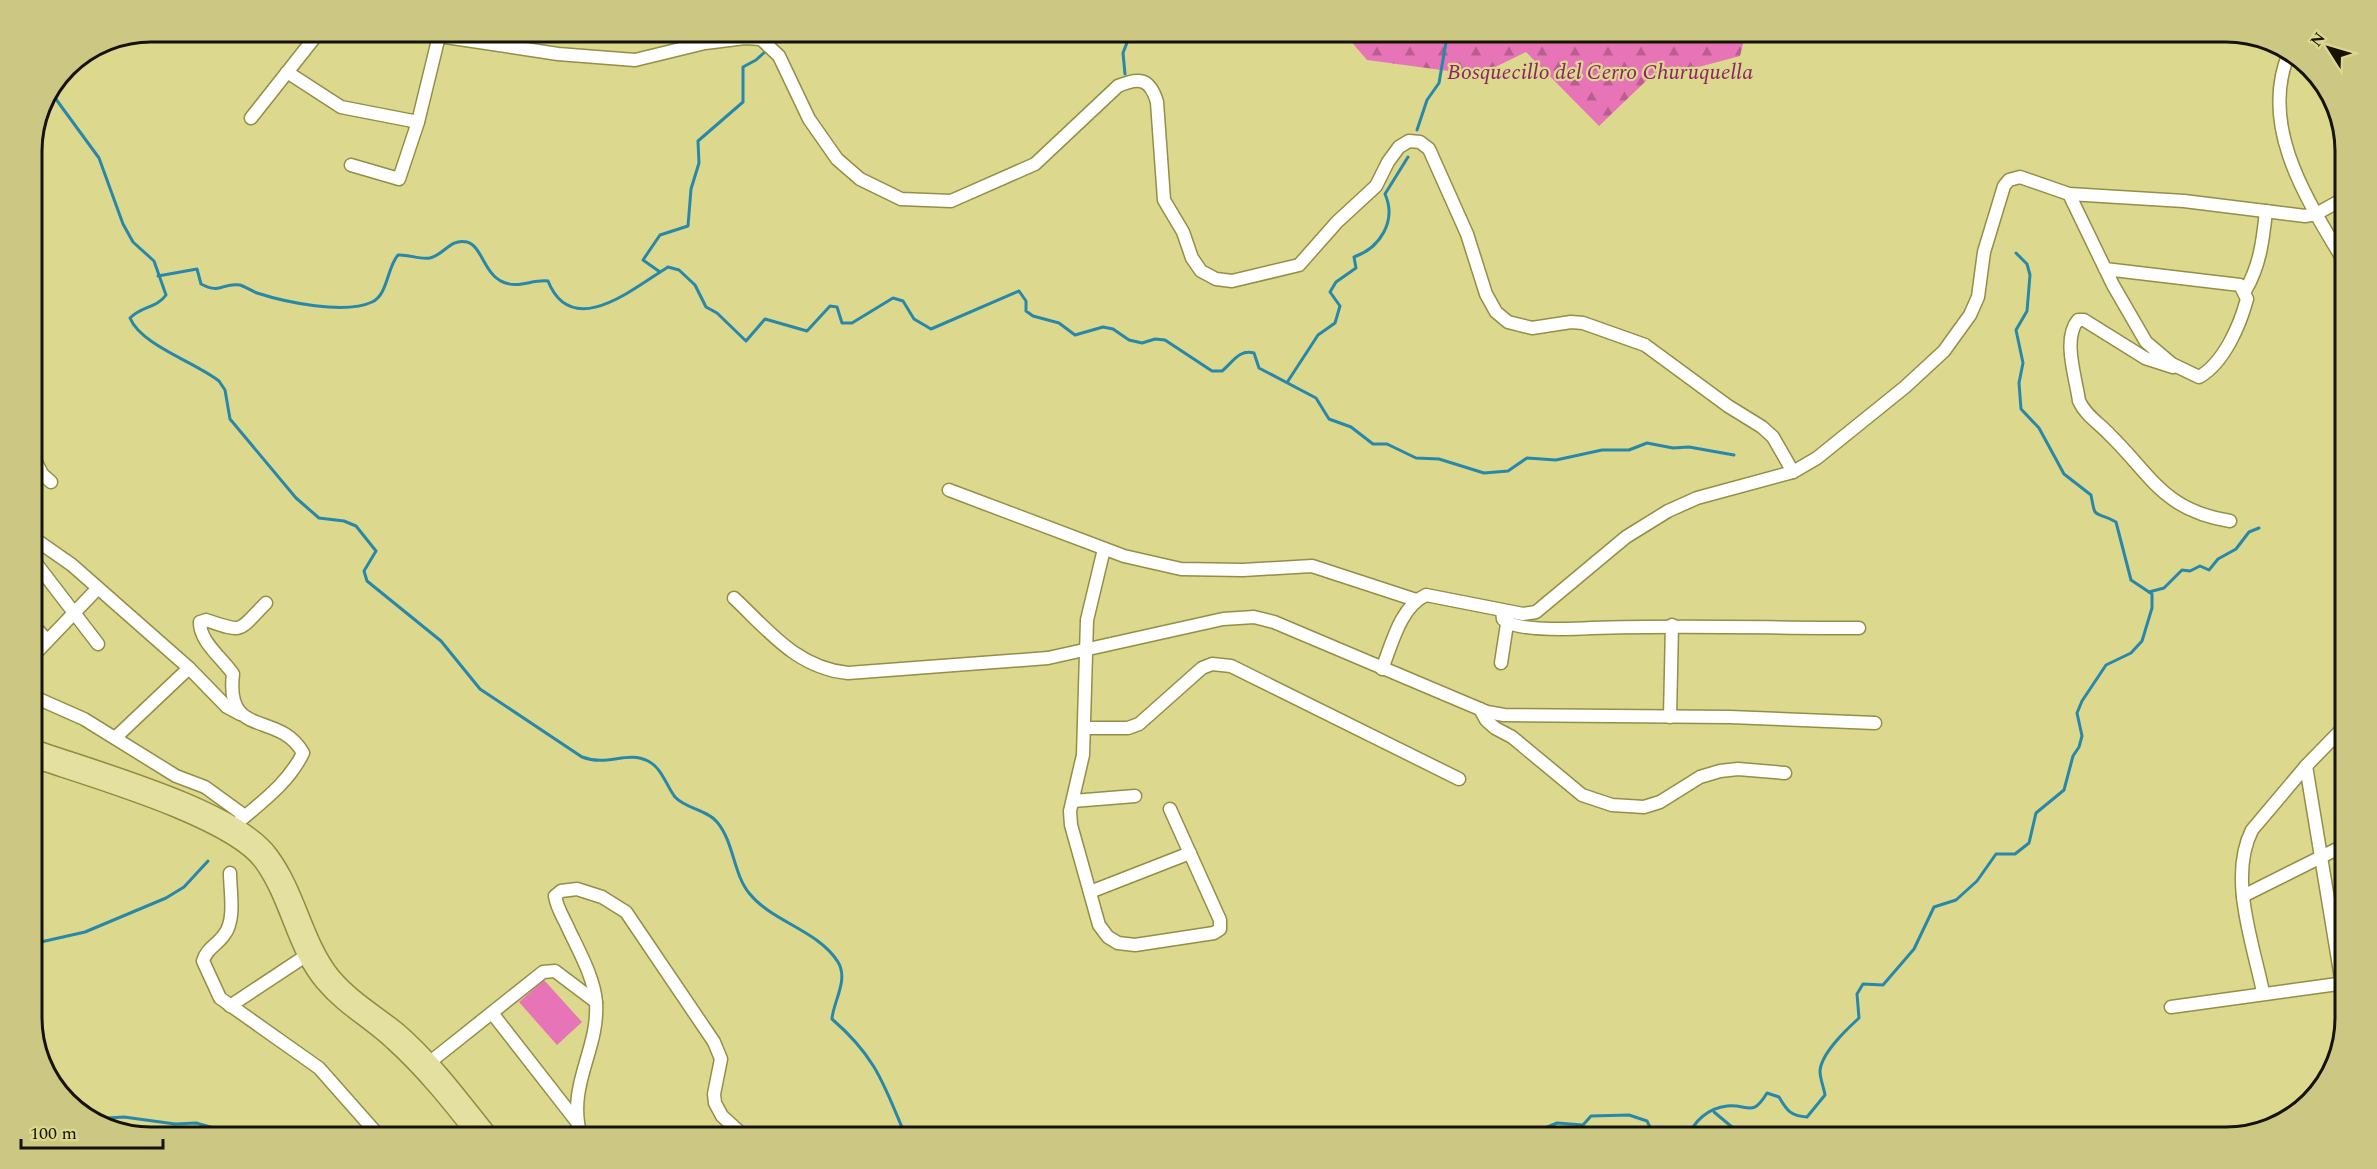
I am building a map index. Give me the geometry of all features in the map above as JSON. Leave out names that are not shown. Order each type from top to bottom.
[{"type":"main road","points":[[42,751],[240,820],[269,852],[290,884],[317,950],[331,975],[352,997],[398,1031],[470,1127]]},
{"type":"main road","points":[[42,763],[197,817],[229,834],[260,859],[280,888],[307,955],[322,981],[345,1005],[426,1066],[482,1127]]},
{"type":"street","points":[[251,118],[311,42]]},
{"type":"street","points":[[351,165],[399,179],[418,122],[435,42]]},
{"type":"street","points":[[485,42],[558,54],[635,60],[713,42]]},
{"type":"street","points":[[764,42],[779,56],[808,119],[837,159],[860,179],[901,199],[951,201],[1003,180],[1035,164],[1118,86],[1133,80],[1145,82],[1154,90],[1157,102],[1162,187],[1168,210],[1183,232],[1192,258],[1201,271],[1216,279],[1232,280],[1299,265],[1337,222],[1376,186],[1388,162],[1399,147],[1409,141],[1420,142],[1430,149],[1467,234],[1486,294],[1502,317],[1518,326],[1532,328],[1571,322],[1583,323],[1645,345],[1728,406],[1762,427],[1773,437],[1793,472]]},
{"type":"street","points":[[2286,60],[2283,68],[2280,112],[2284,142],[2291,164],[2335,246]]},
{"type":"street","points":[[287,72],[341,106],[418,122]]},
{"type":"street","points":[[1382,669],[1405,614],[1416,600],[1426,595],[1502,611],[1523,614],[1536,612],[1626,537],[1668,511],[1697,498],[1793,472],[1817,459],[1905,387],[1944,351],[1970,315],[1978,297],[1984,252],[2004,186],[2008,180],[2020,177],[2069,194],[2184,201],[2305,216],[2316,214],[2335,204]]},
{"type":"street","points":[[2069,194],[2105,269],[2146,342],[2180,369]]},
{"type":"street","points":[[2245,291],[2254,276],[2263,242],[2265,211]]},
{"type":"street","points":[[2105,269],[2240,285],[2245,291],[2247,299],[2241,322],[2211,371],[2199,377],[2180,369],[2158,364],[2084,320],[2078,320],[2073,327],[2072,350],[2079,401],[2084,410],[2110,434],[2163,494],[2201,513],[2230,521]]},
{"type":"street","points":[[42,474],[51,482]]},
{"type":"street","points":[[949,490],[1104,549],[1181,569],[1243,570],[1312,566],[1416,600]]},
{"type":"street","points":[[42,544],[72,565],[189,668],[227,707],[248,721],[273,727],[288,735],[303,753],[296,769],[276,790],[240,820],[205,787],[177,776],[84,719],[42,700]]},
{"type":"street","points":[[1104,549],[1087,620],[1083,755],[1073,801],[1071,825],[1099,925],[1118,943],[1135,945],[1214,933],[1220,929],[1220,920],[1170,809]]},
{"type":"street","points":[[42,571],[98,644]]},
{"type":"street","points":[[42,646],[98,588]]},
{"type":"street","points":[[734,598],[788,649],[813,666],[848,673],[1048,658],[1223,619],[1254,617],[1274,622],[1480,709],[1504,715],[1875,723]]},
{"type":"street","points":[[240,714],[232,688],[233,674],[209,645],[200,627],[200,622],[206,620],[233,630],[241,628],[266,603]]},
{"type":"street","points":[[1502,611],[1503,619],[1507,624],[1575,629],[1672,625],[1859,628]]},
{"type":"street","points":[[1501,663],[1507,624]]},
{"type":"street","points":[[1670,717],[1672,625]]},
{"type":"street","points":[[42,635],[47,640]]},
{"type":"street","points":[[1084,728],[1128,728],[1139,724],[1202,668],[1212,664],[1231,666],[1459,779]]},
{"type":"street","points":[[115,738],[189,668]]},
{"type":"street","points":[[1480,709],[1486,720],[1495,728],[1512,737],[1582,795],[1612,805],[1644,807],[1660,802],[1700,777],[1720,771],[1738,769],[1785,773]]},
{"type":"street","points":[[2263,992],[2243,896],[2242,865],[2246,842],[2252,830],[2306,766],[2335,736]]},
{"type":"street","points":[[2306,766],[2335,933]]},
{"type":"street","points":[[1073,801],[1134,796]]},
{"type":"street","points":[[2243,896],[2335,850]]},
{"type":"street","points":[[1090,892],[1190,853]]},
{"type":"street","points":[[230,873],[231,918],[225,934],[207,951],[203,961],[220,998],[319,1068],[371,1127]]},
{"type":"street","points":[[578,1127],[577,1092],[596,1020],[596,1002],[570,930],[556,906],[555,896],[561,891],[577,889],[619,905],[626,912],[714,1042],[721,1059],[714,1094],[715,1103],[722,1116],[734,1127]]},
{"type":"street","points":[[230,1006],[307,955]]},
{"type":"street","points":[[426,1066],[543,972],[555,971],[596,1002]]},
{"type":"street","points":[[2171,1007],[2263,992],[2335,984]]},
{"type":"street","points":[[492,1013],[577,1122]]},
{"type":"green space","name":"Bosquecillo del Cerro Churuquella","points":[[1352,42],[1744,42],[1740,56],[1646,81],[1599,126],[1526,52],[1479,75],[1367,60]]},
{"type":"green space","points":[[544,980],[582,1022],[557,1045],[519,1002]]},
{"type":"waterway","points":[[1125,74],[1123,53],[1127,42]]},
{"type":"waterway","points":[[1417,130],[1427,100],[1439,83],[1446,42]]},
{"type":"waterway","points":[[660,272],[643,260],[660,235],[688,226],[691,189],[699,163],[698,141],[743,102],[743,67],[756,60],[767,50]]},
{"type":"waterway","points":[[56,99],[99,158],[123,224],[133,242],[154,261],[166,295],[130,318],[136,328],[157,345],[219,381],[225,390],[230,419],[296,498],[319,518],[344,521],[356,526],[376,551],[364,571],[367,581],[441,641],[480,689],[582,757],[591,760],[632,757],[648,761],[660,772],[675,797],[717,822],[723,830],[740,876],[749,893],[770,912],[819,942],[838,962],[842,976],[832,1019],[859,1047],[878,1073],[902,1127]]},
{"type":"waterway","points":[[1288,381],[1318,335],[1335,323],[1340,306],[1330,292],[1336,282],[1356,268],[1354,257],[1372,247],[1384,232],[1389,214],[1385,194],[1408,157]]},
{"type":"waterway","points":[[158,276],[197,269],[201,284],[208,287],[240,285],[257,293],[315,306],[360,306],[372,302],[381,293],[398,255],[430,258],[461,241],[472,245],[491,273],[503,282],[515,285],[548,281],[559,298],[572,307],[588,308],[604,304],[668,267],[679,270],[695,285],[706,307],[717,313],[746,341],[765,319],[807,331],[830,306],[837,307],[842,323],[852,323],[893,298],[903,301],[914,319],[931,329],[1019,291],[1026,301],[1026,311],[1033,316],[1059,323],[1075,335],[1103,327],[1113,329],[1129,340],[1142,343],[1155,339],[1165,340],[1212,371],[1222,371],[1236,357],[1244,353],[1254,353],[1259,368],[1316,398],[1329,419],[1351,427],[1373,444],[1387,444],[1416,458],[1439,459],[1484,473],[1508,471],[1527,458],[1556,460],[1602,450],[1629,450],[1647,443],[1734,455]]},
{"type":"waterway","points":[[1693,1127],[1708,1112],[1720,1107],[1754,1108],[1767,1093],[1779,1097],[1793,1114],[1807,1117],[1825,1095],[1820,1071],[1821,1064],[1835,1042],[1859,1018],[1857,994],[1863,984],[1883,985],[1914,949],[1934,907],[1956,900],[1977,881],[1996,854],[2015,854],[2029,843],[2036,813],[2064,790],[2073,756],[2082,736],[2077,713],[2082,701],[2106,665],[2131,653],[2142,641],[2152,608],[2152,594],[2131,580],[2116,522],[2095,512],[2091,495],[2064,474],[2039,428],[2021,409],[2019,383],[2023,363],[2016,330],[2027,311],[2030,275],[2027,264],[2016,253]]},
{"type":"waterway","points":[[2149,592],[2164,588],[2182,570],[2190,571],[2200,566],[2209,570],[2218,559],[2236,549],[2249,532],[2259,528]]},
{"type":"waterway","points":[[42,942],[85,932],[166,898],[184,887],[208,861]]},
{"type":"waterway","points":[[1714,1112],[1732,1127]]},
{"type":"waterway","points":[[1548,1127],[1557,1123],[1583,1125],[1591,1116],[1629,1115],[1647,1121],[1650,1127]]},
{"type":"waterway","points":[[108,1118],[124,1117],[175,1124],[196,1123],[210,1127]]}]
